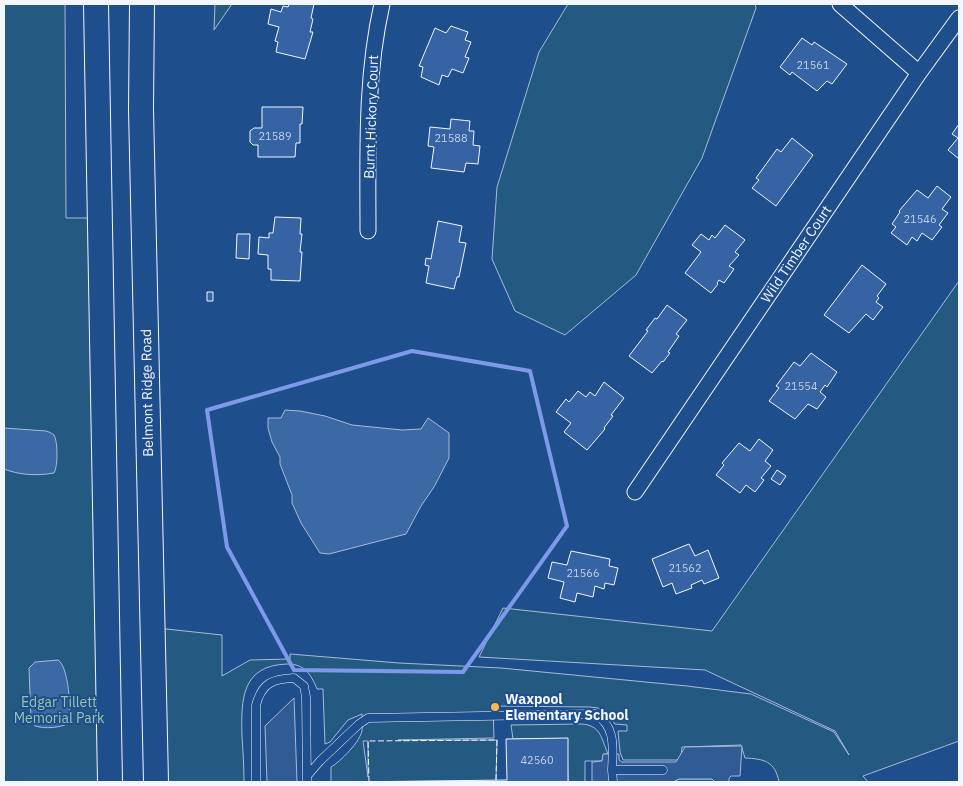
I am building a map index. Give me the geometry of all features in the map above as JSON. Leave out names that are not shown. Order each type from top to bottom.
[{"type":"main road","points":[[96,4],[110,782]]},
{"type":"main road","name":"Belmont Ridge Road","points":[[142,4],[141,109],[156,782]]},
{"type":"street","name":"Burnt Hickory Court","points":[[368,230],[368,99],[375,37],[382,4]]},
{"type":"street","points":[[840,4],[919,73]]},
{"type":"street","name":"Wild Timber Court","points":[[635,492],[919,73],[959,18]]},
{"type":"lane","points":[[256,782],[256,705],[259,693],[269,683],[280,679],[294,678],[304,686],[306,698],[307,779]]},
{"type":"lane","points":[[307,779],[320,762],[359,724],[368,718],[595,714],[604,719],[610,728],[613,782]]},
{"type":"lane","points":[[612,770],[663,770]]},
{"type":"highlighted area","points":[[412,351],[530,371],[567,526],[463,672],[294,670],[227,547],[207,410]]},
{"type":"green space","name":"Edgar Tillett Memorial Park","points":[[4,4],[65,4],[66,218],[106,218],[116,782],[4,782]]},
{"type":"green space","points":[[215,4],[232,4],[214,30]]},
{"type":"green space","points":[[568,4],[755,4],[756,8],[702,158],[636,275],[565,335],[515,311],[492,259],[497,187],[539,52]]},
{"type":"green space","points":[[959,281],[959,741],[863,776],[868,782],[779,782],[775,770],[768,762],[745,758],[741,745],[682,747],[679,760],[623,760],[620,752],[618,731],[627,731],[627,725],[615,724],[604,711],[598,708],[493,706],[494,738],[398,740],[497,740],[496,781],[331,782],[331,767],[350,751],[361,735],[362,714],[348,720],[330,742],[325,744],[323,689],[317,689],[309,674],[303,668],[294,664],[288,664],[272,666],[261,671],[247,687],[242,710],[244,782],[159,782],[157,628],[222,635],[222,676],[250,660],[290,659],[290,654],[399,663],[501,668],[751,694],[834,732],[849,755],[835,731],[705,670],[479,657],[503,608],[712,631]],"holes":[[[363,741],[368,741],[368,777]]]},
{"type":"green space","points":[[581,724],[593,727],[599,733],[608,754],[604,754],[602,761],[585,761],[585,782],[568,782],[567,739],[513,739],[511,725]]},
{"type":"green space","points":[[679,779],[712,779],[715,782],[673,782]]},
{"type":"shaded area","points":[[285,410],[325,416],[352,425],[402,430],[421,429],[428,418],[449,433],[449,458],[406,534],[329,554],[320,553],[301,523],[292,503],[292,495],[280,464],[280,457],[272,442],[268,428],[268,418],[281,418]]},
{"type":"shaded area","points":[[4,428],[46,431],[54,435],[57,454],[54,473],[28,474],[4,469]]},
{"type":"shaded area","points":[[58,660],[62,664],[67,680],[70,709],[69,723],[52,728],[35,726],[31,720],[29,668],[35,662]]},
{"type":"shaded area","points":[[294,698],[297,782],[267,782],[265,726]]},
{"type":"shaded area","points":[[742,746],[740,776],[731,776],[729,782],[715,782],[712,779],[679,779],[673,782],[592,782],[592,762],[602,761],[603,754],[619,754],[619,760],[622,762],[676,762],[685,747]]},
{"type":"building","points":[[289,4],[314,4],[310,32],[313,32],[305,59],[276,52],[278,42],[275,41],[279,27],[268,24],[271,9],[281,12],[283,6],[288,7]]},
{"type":"building","points":[[451,26],[468,32],[465,40],[471,42],[465,57],[469,58],[463,73],[452,69],[448,77],[442,75],[439,85],[421,77],[423,67],[419,66],[435,28],[446,33]]},
{"type":"building","points":[[802,38],[812,45],[814,42],[847,64],[832,84],[827,81],[817,91],[792,72],[790,75],[780,67]]},
{"type":"building","points":[[262,107],[303,107],[302,124],[300,124],[300,143],[296,143],[295,157],[258,157],[258,145],[253,145],[250,142],[250,131],[254,128],[262,128]]},
{"type":"building","points":[[451,119],[470,121],[469,131],[474,131],[473,145],[480,146],[478,164],[466,163],[464,172],[431,168],[434,147],[428,146],[430,127],[450,129]]},
{"type":"building","points":[[959,124],[959,159],[948,150],[958,138],[952,134]]},
{"type":"building","points":[[792,138],[813,155],[776,206],[752,188],[759,180],[756,178],[777,149],[781,152]]},
{"type":"building","points":[[937,186],[951,197],[942,209],[948,213],[939,225],[942,227],[932,240],[922,233],[917,241],[912,237],[907,245],[891,233],[896,227],[892,224],[899,211],[917,190],[928,198]]},
{"type":"building","points":[[275,217],[301,218],[300,252],[302,252],[300,281],[271,280],[271,269],[268,269],[268,255],[258,254],[259,237],[269,238],[269,233],[273,233]]},
{"type":"building","points":[[438,221],[462,226],[459,242],[466,243],[459,277],[457,277],[454,289],[426,283],[429,266],[425,265],[426,258],[431,259]]},
{"type":"building","points":[[725,225],[745,240],[735,252],[739,255],[729,266],[734,269],[724,283],[719,280],[711,293],[685,273],[701,252],[692,245],[701,234],[709,240],[712,235],[715,238]]},
{"type":"building","points":[[237,234],[250,234],[249,259],[236,258]]},
{"type":"building","points":[[862,265],[886,284],[877,296],[879,298],[876,302],[883,307],[873,320],[866,314],[849,333],[824,315]]},
{"type":"building","points":[[207,292],[213,292],[213,301],[207,301]]},
{"type":"building","points":[[667,305],[687,320],[676,334],[679,336],[668,352],[670,353],[652,373],[629,356],[648,331],[646,330]]},
{"type":"building","points":[[811,353],[837,372],[827,387],[825,385],[820,392],[826,397],[817,409],[808,404],[795,419],[769,401],[779,388],[776,386],[794,362],[800,366]]},
{"type":"building","points":[[604,382],[624,398],[611,415],[613,416],[605,429],[587,450],[564,432],[571,423],[556,412],[566,399],[569,402],[578,391],[586,397],[590,392],[595,396]]},
{"type":"building","points":[[759,439],[773,450],[765,461],[771,466],[761,478],[764,480],[755,492],[746,485],[740,493],[716,475],[724,465],[722,463],[739,443],[750,451]]},
{"type":"building","points":[[777,470],[786,476],[780,485],[771,479]]},
{"type":"building","points":[[689,544],[695,556],[708,550],[719,578],[704,584],[702,580],[691,585],[692,588],[676,594],[672,583],[663,587],[652,559]]},
{"type":"building","points":[[571,551],[610,559],[609,566],[618,568],[614,585],[605,583],[604,589],[595,586],[593,597],[577,593],[575,602],[560,598],[564,582],[548,578],[552,562],[567,565]]},
{"type":"building","name":"Waxpool Elementary School","points":[[568,738],[568,782],[349,782],[507,780],[506,739]]},
{"type":"fence","points":[[369,782],[368,741],[497,740],[496,781]]},
{"type":"place","name":"Waxpool Elementary School","points":[[495,707]]}]
